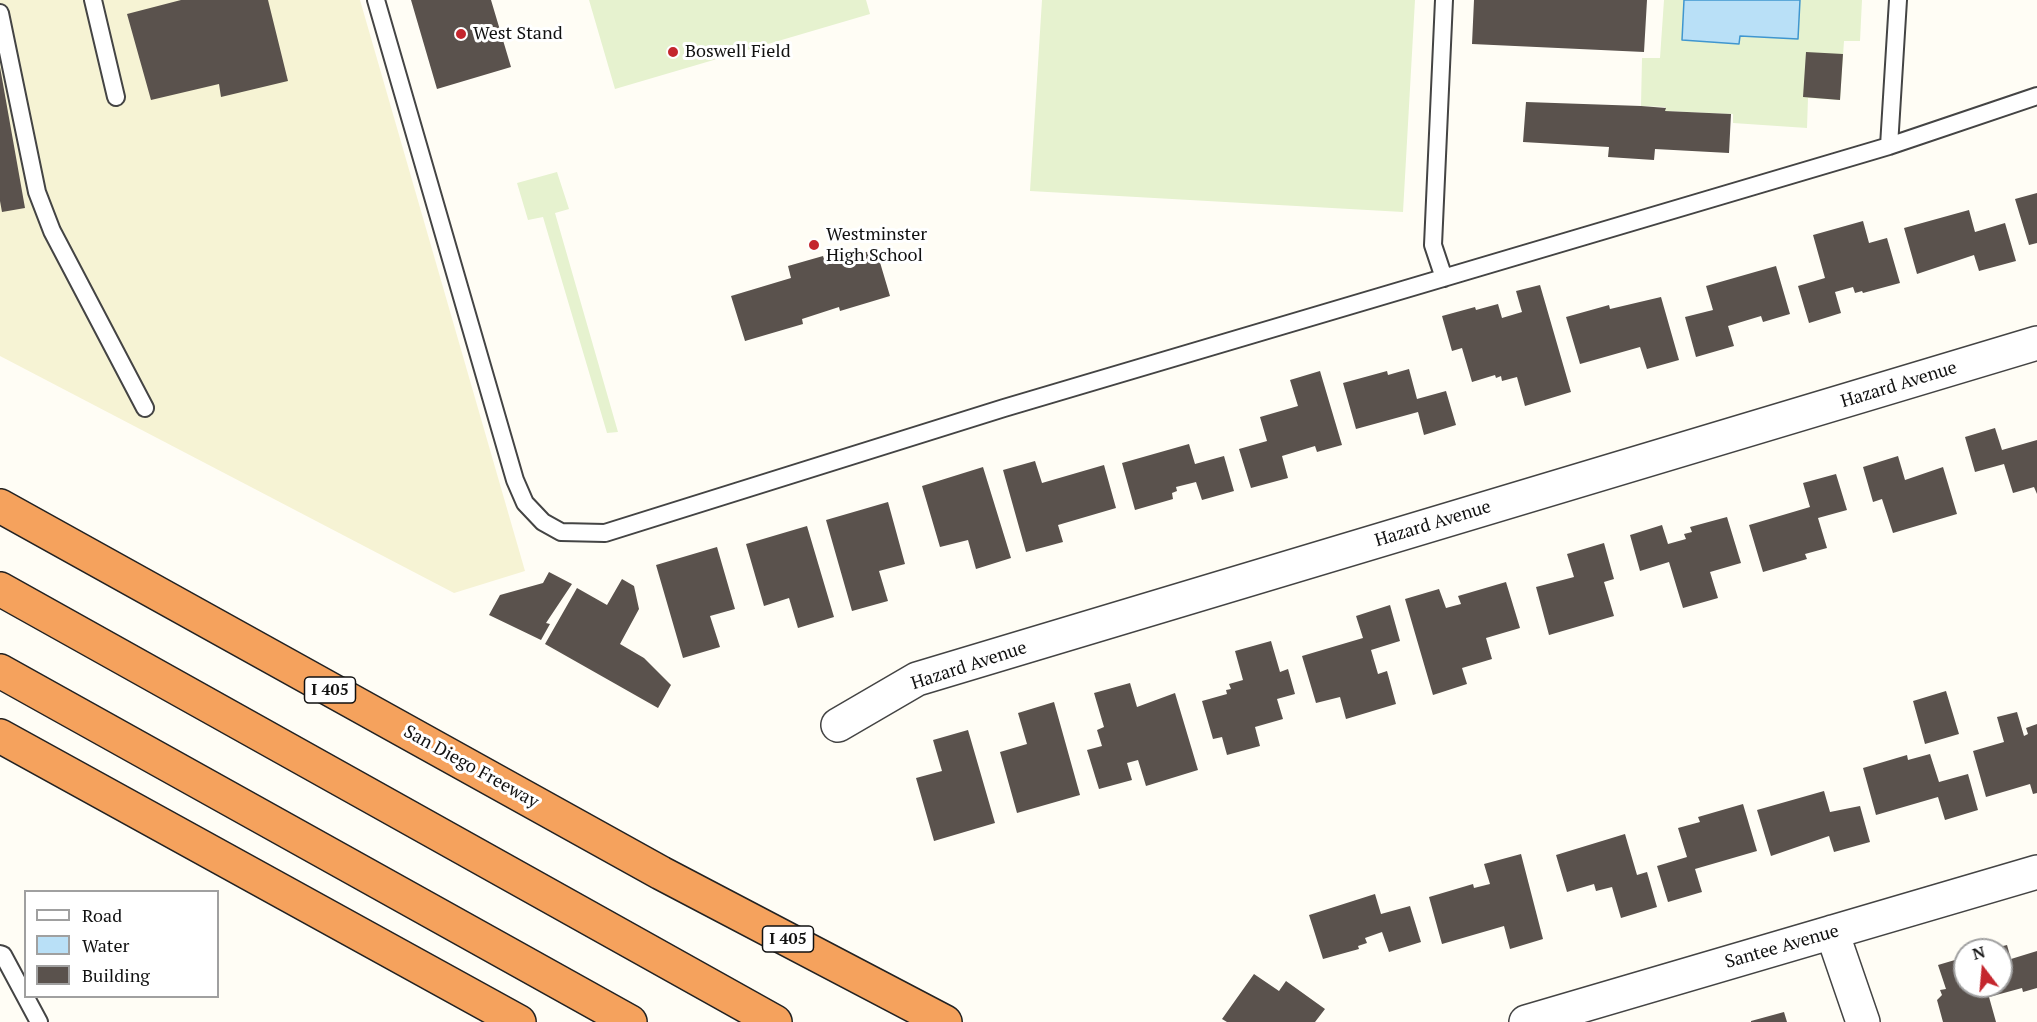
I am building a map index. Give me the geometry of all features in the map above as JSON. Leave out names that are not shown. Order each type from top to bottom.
[{"type":"highway","name":"San Diego Freeway","points":[[0,506],[661,873],[945,1022]]},
{"type":"highway","points":[[0,589],[775,1022]]},
{"type":"highway","points":[[0,671],[630,1022]]},
{"type":"highway","points":[[0,736],[519,1022]]},
{"type":"street","name":"Hazard Avenue","points":[[838,725],[917,679],[2037,343]]},
{"type":"street","name":"Santee Avenue","points":[[1526,1022],[2037,872]]},
{"type":"street","points":[[1832,933],[1863,1022]]},
{"type":"lane","points":[[93,0],[116,96]]},
{"type":"lane","points":[[376,0],[515,480],[525,503],[543,522],[561,532],[604,533],[1015,404],[1889,146],[2037,96]]},
{"type":"lane","points":[[1444,0],[1433,245],[1444,278]]},
{"type":"lane","points":[[1889,146],[1898,0]]},
{"type":"lane","points":[[0,13],[37,192],[52,231],[145,408]]},
{"type":"lane","points":[[0,954],[3,955],[24,994]]},
{"type":"lane","points":[[26,998],[39,1022]]},
{"type":"shaded area","points":[[0,0],[360,0],[525,571],[454,593],[0,356]]},
{"type":"green space","name":"Boswell Field","points":[[589,0],[866,0],[870,14],[615,89]]},
{"type":"green space","points":[[1042,0],[1415,0],[1403,212],[1030,191]]},
{"type":"green space","points":[[1664,0],[1862,0],[1860,41],[1844,41],[1840,100],[1808,98],[1807,128],[1733,123],[1733,114],[1665,111],[1665,107],[1641,106],[1642,58],[1660,58]]},
{"type":"green space","points":[[557,172],[569,209],[555,213],[618,432],[607,433],[543,217],[528,220],[517,183]]},
{"type":"water","points":[[1684,0],[1800,0],[1798,39],[1740,36],[1739,44],[1682,40]]},
{"type":"building","points":[[181,0],[268,0],[288,81],[221,97],[219,84],[151,100],[127,14]]},
{"type":"building","name":"West Stand","points":[[411,0],[491,0],[511,67],[437,89]]},
{"type":"building","points":[[1474,0],[1647,0],[1644,52],[1472,44]]},
{"type":"building","points":[[1806,52],[1843,54],[1840,100],[1803,97]]},
{"type":"building","points":[[0,67],[25,208],[2,212],[0,201]]},
{"type":"building","points":[[1526,102],[1641,106],[1666,108],[1665,111],[1731,114],[1729,153],[1655,149],[1654,160],[1608,157],[1609,147],[1523,142]]},
{"type":"building","points":[[2037,193],[2037,243],[2029,245],[2015,199]]},
{"type":"building","points":[[1969,210],[1975,232],[2005,223],[2016,261],[1979,271],[1974,255],[1917,274],[1904,228]]},
{"type":"building","points":[[1863,221],[1869,243],[1887,238],[1900,283],[1863,293],[1862,291],[1855,293],[1853,287],[1835,292],[1841,313],[1809,323],[1798,286],[1825,278],[1813,235]]},
{"type":"building","points":[[876,249],[890,296],[840,311],[839,307],[802,319],[803,324],[745,341],[731,296],[791,278],[788,266],[823,256],[826,265]]},
{"type":"building","points":[[1776,266],[1790,314],[1763,322],[1761,316],[1728,326],[1734,346],[1696,357],[1685,317],[1713,310],[1706,286]]},
{"type":"building","points":[[1540,285],[1571,392],[1525,406],[1517,377],[1502,381],[1501,376],[1496,378],[1495,375],[1472,382],[1462,348],[1452,351],[1442,316],[1475,307],[1476,310],[1498,304],[1502,318],[1522,312],[1516,291]]},
{"type":"building","points":[[1661,297],[1679,360],[1647,369],[1640,347],[1580,364],[1566,317],[1609,305],[1610,309]]},
{"type":"building","points":[[1409,369],[1417,399],[1446,391],[1456,425],[1424,435],[1418,412],[1356,429],[1343,383],[1387,371],[1388,375]]},
{"type":"building","points":[[1320,371],[1342,445],[1317,452],[1315,446],[1282,456],[1288,478],[1251,488],[1239,449],[1267,441],[1260,417],[1298,406],[1290,380]]},
{"type":"building","points":[[1995,428],[2002,450],[2037,440],[2037,494],[2034,487],[2013,493],[2004,464],[1975,472],[1965,437]]},
{"type":"building","points":[[1189,444],[1195,464],[1224,456],[1234,491],[1202,500],[1196,482],[1176,487],[1177,491],[1172,493],[1173,499],[1135,510],[1122,463]]},
{"type":"building","points":[[1898,456],[1905,480],[1943,467],[1957,514],[1893,533],[1882,499],[1873,502],[1863,467]]},
{"type":"building","points":[[1035,461],[1042,483],[1104,465],[1116,508],[1058,525],[1063,542],[1026,552],[1003,470]]},
{"type":"building","points":[[983,467],[1011,558],[976,569],[968,540],[940,547],[922,486]]},
{"type":"building","points":[[1836,474],[1847,510],[1818,518],[1827,548],[1805,554],[1807,559],[1763,572],[1749,525],[1810,507],[1803,483]]},
{"type":"building","points":[[888,502],[905,564],[879,571],[888,601],[852,611],[826,520]]},
{"type":"building","points":[[1727,517],[1741,563],[1710,572],[1718,598],[1683,608],[1669,562],[1640,571],[1630,535],[1662,525],[1668,544],[1686,539],[1684,534],[1692,532],[1690,527]]},
{"type":"building","points":[[807,526],[834,617],[798,628],[789,598],[764,606],[746,544]]},
{"type":"building","points":[[1604,543],[1614,579],[1604,582],[1614,616],[1549,635],[1536,587],[1574,577],[1567,554]]},
{"type":"building","points":[[717,547],[735,609],[710,616],[720,647],[683,658],[656,565]]},
{"type":"building","points":[[549,572],[572,584],[546,623],[550,624],[541,640],[489,615],[500,595],[543,583]]},
{"type":"building","points":[[622,579],[634,586],[639,609],[620,644],[644,658],[671,685],[658,708],[545,644],[577,588],[607,605]]},
{"type":"building","points":[[1506,582],[1520,628],[1486,638],[1492,659],[1462,668],[1467,684],[1433,695],[1405,599],[1439,589],[1446,608],[1461,604],[1458,596]]},
{"type":"building","points":[[1390,605],[1400,641],[1371,650],[1378,674],[1387,671],[1396,704],[1346,719],[1340,697],[1316,703],[1302,656],[1363,638],[1356,616]]},
{"type":"building","points":[[1271,641],[1280,672],[1288,669],[1295,694],[1277,699],[1283,719],[1255,727],[1260,746],[1227,755],[1222,737],[1213,739],[1202,701],[1227,694],[1226,690],[1231,689],[1229,684],[1243,680],[1235,651]]},
{"type":"building","points":[[1130,683],[1137,707],[1175,693],[1198,770],[1146,786],[1138,760],[1127,763],[1132,780],[1099,789],[1087,750],[1102,746],[1097,730],[1104,727],[1094,693]]},
{"type":"building","points":[[1946,691],[1959,734],[1925,744],[1913,701]]},
{"type":"building","points":[[1054,702],[1080,795],[1017,813],[1000,752],[1027,744],[1018,713]]},
{"type":"building","points":[[2017,712],[2024,736],[2028,734],[2026,728],[2037,724],[2037,793],[2033,794],[2030,784],[1986,797],[1973,751],[2004,742],[1997,717]]},
{"type":"building","points":[[968,730],[995,823],[934,841],[916,778],[942,771],[933,740]]},
{"type":"building","points":[[1930,754],[1939,782],[1968,774],[1978,810],[1945,820],[1938,797],[1876,815],[1863,768],[1907,755],[1908,760]]},
{"type":"building","points":[[1824,791],[1830,812],[1860,806],[1870,842],[1834,852],[1829,836],[1771,856],[1757,810]]},
{"type":"building","points":[[1743,804],[1757,851],[1695,869],[1702,892],[1668,902],[1657,866],[1687,857],[1678,828],[1700,822],[1698,817]]},
{"type":"building","points":[[1625,834],[1637,875],[1647,872],[1657,907],[1621,918],[1612,887],[1596,891],[1594,884],[1567,892],[1556,855]]},
{"type":"building","points":[[1521,854],[1543,939],[1510,949],[1504,926],[1442,944],[1429,897],[1473,884],[1474,888],[1490,884],[1484,864]]},
{"type":"building","points":[[1375,894],[1381,914],[1410,906],[1421,942],[1389,952],[1382,932],[1365,938],[1367,943],[1358,946],[1359,949],[1323,959],[1309,915]]},
{"type":"building","points":[[2037,951],[2037,988],[2023,992],[2022,988],[2013,990],[2013,958]]},
{"type":"building","points":[[1953,961],[1953,998],[1989,998],[1996,1022],[1943,1022],[1937,1000],[1942,995],[1940,990],[1946,989],[1938,965]]},
{"type":"building","points":[[1254,974],[1279,991],[1286,981],[1325,1009],[1315,1022],[1227,1022],[1222,1019]]},
{"type":"building","points":[[1784,1012],[1787,1022],[1751,1022],[1751,1021]]},
{"type":"place","name":"West Stand","points":[[461,34]]},
{"type":"place","name":"Boswell Field","points":[[673,52]]},
{"type":"place","name":"Westminster High School","points":[[814,245]]}]
